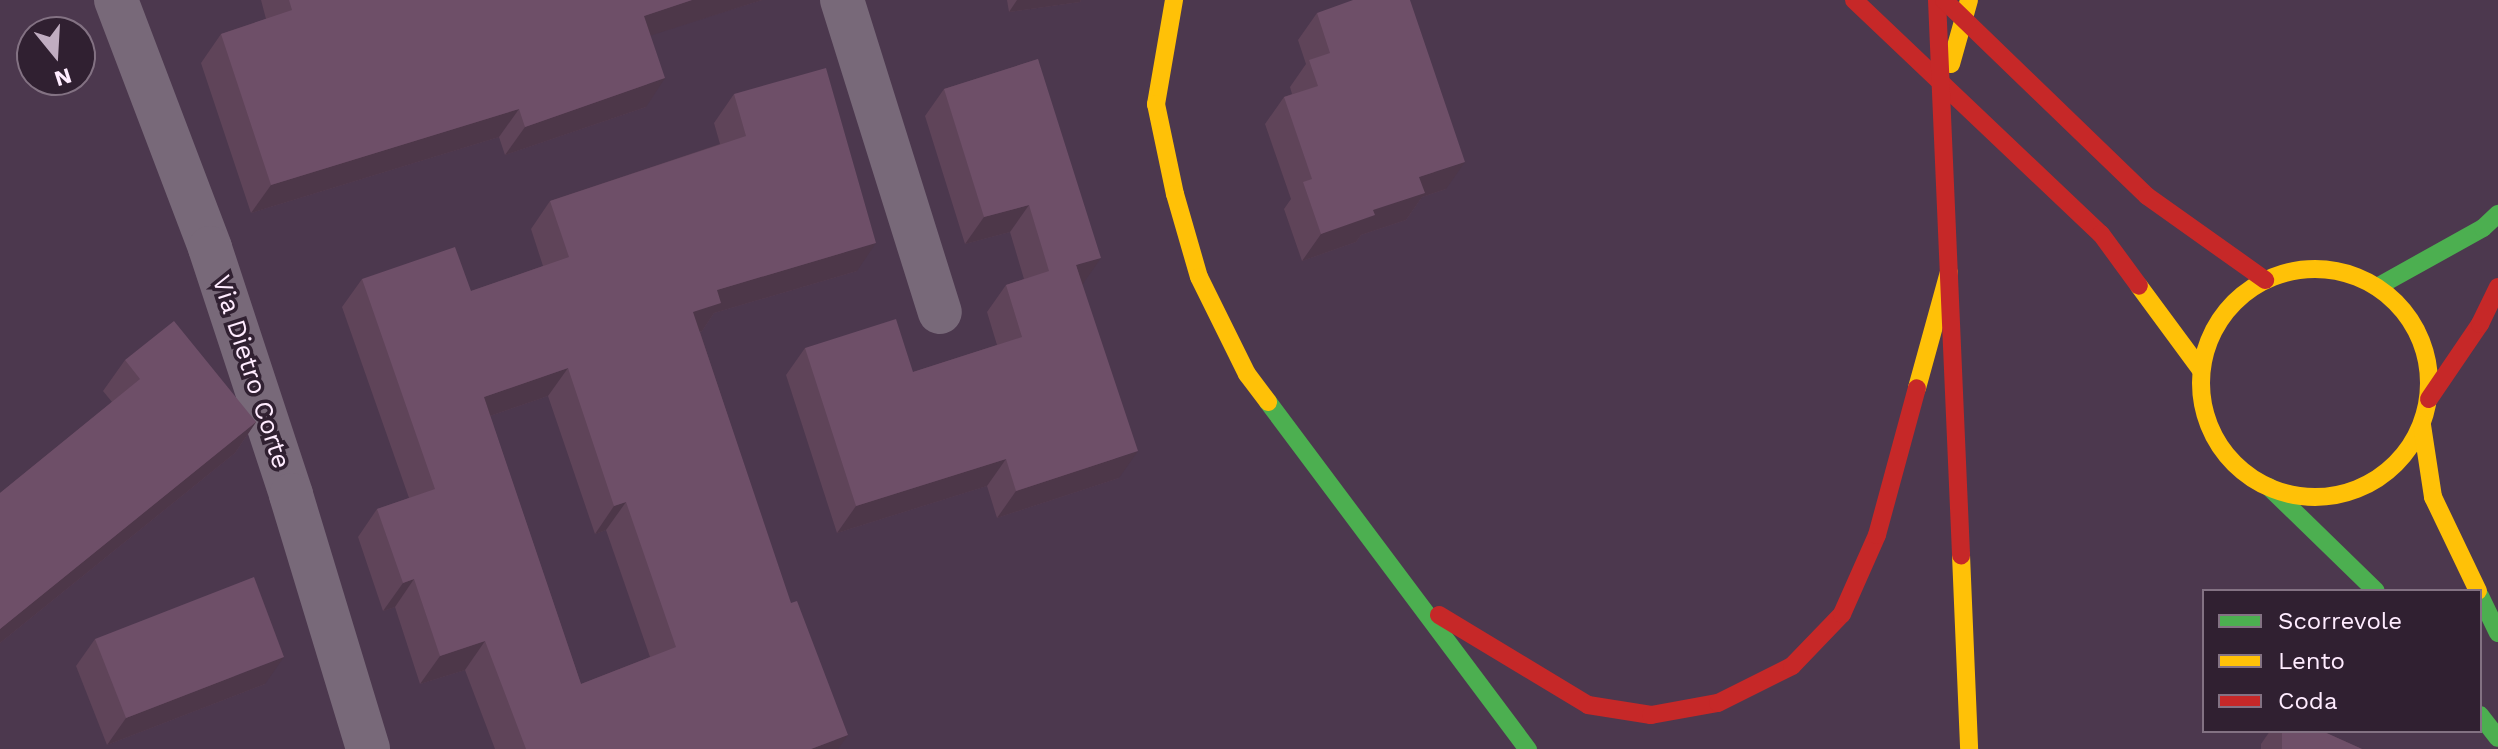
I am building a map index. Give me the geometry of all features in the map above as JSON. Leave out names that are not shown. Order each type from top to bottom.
[{"type":"main road","points":[[1174,0],[1156,104],[1175,194],[1199,277],[1247,374],[1528,749]]},
{"type":"main road","points":[[1854,0],[2101,234],[2201,370]]},
{"type":"main road","points":[[1937,0],[1969,749]]},
{"type":"main road","points":[[1944,0],[2147,196],[2265,280]]},
{"type":"main road","points":[[1943,89],[1969,0]]},
{"type":"main road","points":[[2377,287],[2483,228],[2498,214]]},
{"type":"main road","points":[[2269,487],[2298,495],[2329,497],[2359,489],[2385,473],[2407,451],[2422,425],[2429,399],[2429,367],[2419,335],[2402,307],[2377,287],[2341,271],[2302,269],[2265,280],[2240,296],[2221,317],[2208,343],[2201,370],[2203,406],[2215,440],[2239,467],[2269,487],[2322,535],[2374,589]]},
{"type":"main road","points":[[1420,603],[1588,705],[1651,715],[1718,703],[1792,666],[1842,614],[1877,535],[1949,272]]},
{"type":"main road","points":[[2429,399],[2480,324],[2498,287]]},
{"type":"main road","points":[[2422,425],[2433,497],[2477,589]]},
{"type":"main road","points":[[2482,600],[2498,633]]},
{"type":"main road","points":[[2482,718],[2498,738]]},
{"type":"street","name":"Via Dietro Corte","points":[[116,0],[210,248],[291,495],[368,749]]},
{"type":"street","points":[[842,0],[940,312]]},
{"type":"building","points":[[289,0],[692,0],[644,16],[665,78],[525,127],[519,109],[271,185],[221,34],[292,10]]},
{"type":"building","points":[[1353,0],[1410,0],[1465,162],[1419,177],[1425,193],[1373,210],[1375,215],[1321,234],[1303,182],[1312,179],[1284,97],[1318,86],[1309,60],[1330,53],[1317,13]]},
{"type":"building","points":[[1038,59],[1101,258],[1076,265],[1138,451],[1016,491],[1006,459],[856,506],[805,348],[896,319],[913,372],[1022,337],[1006,285],[1049,271],[1029,205],[984,217],[944,89]]},
{"type":"building","points":[[826,68],[876,243],[717,290],[721,303],[693,312],[791,603],[797,601],[848,735],[811,749],[526,749],[485,641],[440,656],[414,579],[403,583],[377,509],[435,489],[362,279],[455,247],[471,291],[569,257],[550,201],[746,136],[734,94]],"holes":[[[568,368],[614,506],[626,502],[676,647],[581,684],[484,397]]]},
{"type":"building","points":[[174,321],[256,422],[0,629],[0,493],[140,379],[125,360]]},
{"type":"building","points":[[254,577],[284,657],[126,718],[95,639]]},
{"type":"building","points":[[2282,733],[2326,733],[2362,749],[2282,749]]},
{"type":"traffic: fast","points":[[2377,287],[2483,228],[2498,214]]},
{"type":"traffic: fast","points":[[1268,402],[1528,749]]},
{"type":"traffic: fast","points":[[2269,487],[2374,589]]},
{"type":"traffic: fast","points":[[2482,600],[2498,633]]},
{"type":"traffic: fast","points":[[2482,718],[2498,738]]},
{"type":"traffic: slow","points":[[1174,0],[1156,104],[1175,194],[1199,277],[1247,374],[1268,402]]},
{"type":"traffic: slow","points":[[1951,64],[1969,0]]},
{"type":"traffic: slow","points":[[2315,269],[2358,278],[2395,303],[2420,340],[2429,383],[2420,426],[2395,463],[2358,488],[2315,497],[2272,488],[2235,463],[2210,426],[2201,383],[2210,340],[2235,303],[2272,278],[2315,269]]},
{"type":"traffic: slow","points":[[1917,388],[1949,272]]},
{"type":"traffic: slow","points":[[2139,286],[2201,370]]},
{"type":"traffic: slow","points":[[2422,425],[2433,497],[2477,589]]},
{"type":"traffic: slow","points":[[1961,555],[1969,749]]},
{"type":"traffic: jam","points":[[1854,0],[2101,234],[2139,286]]},
{"type":"traffic: jam","points":[[1937,0],[1961,555]]},
{"type":"traffic: jam","points":[[1944,0],[2147,196],[2265,280]]},
{"type":"traffic: jam","points":[[2429,399],[2480,324],[2498,287]]},
{"type":"traffic: jam","points":[[1439,615],[1588,705],[1651,715],[1718,703],[1792,666],[1842,614],[1877,535],[1917,388]]}]
